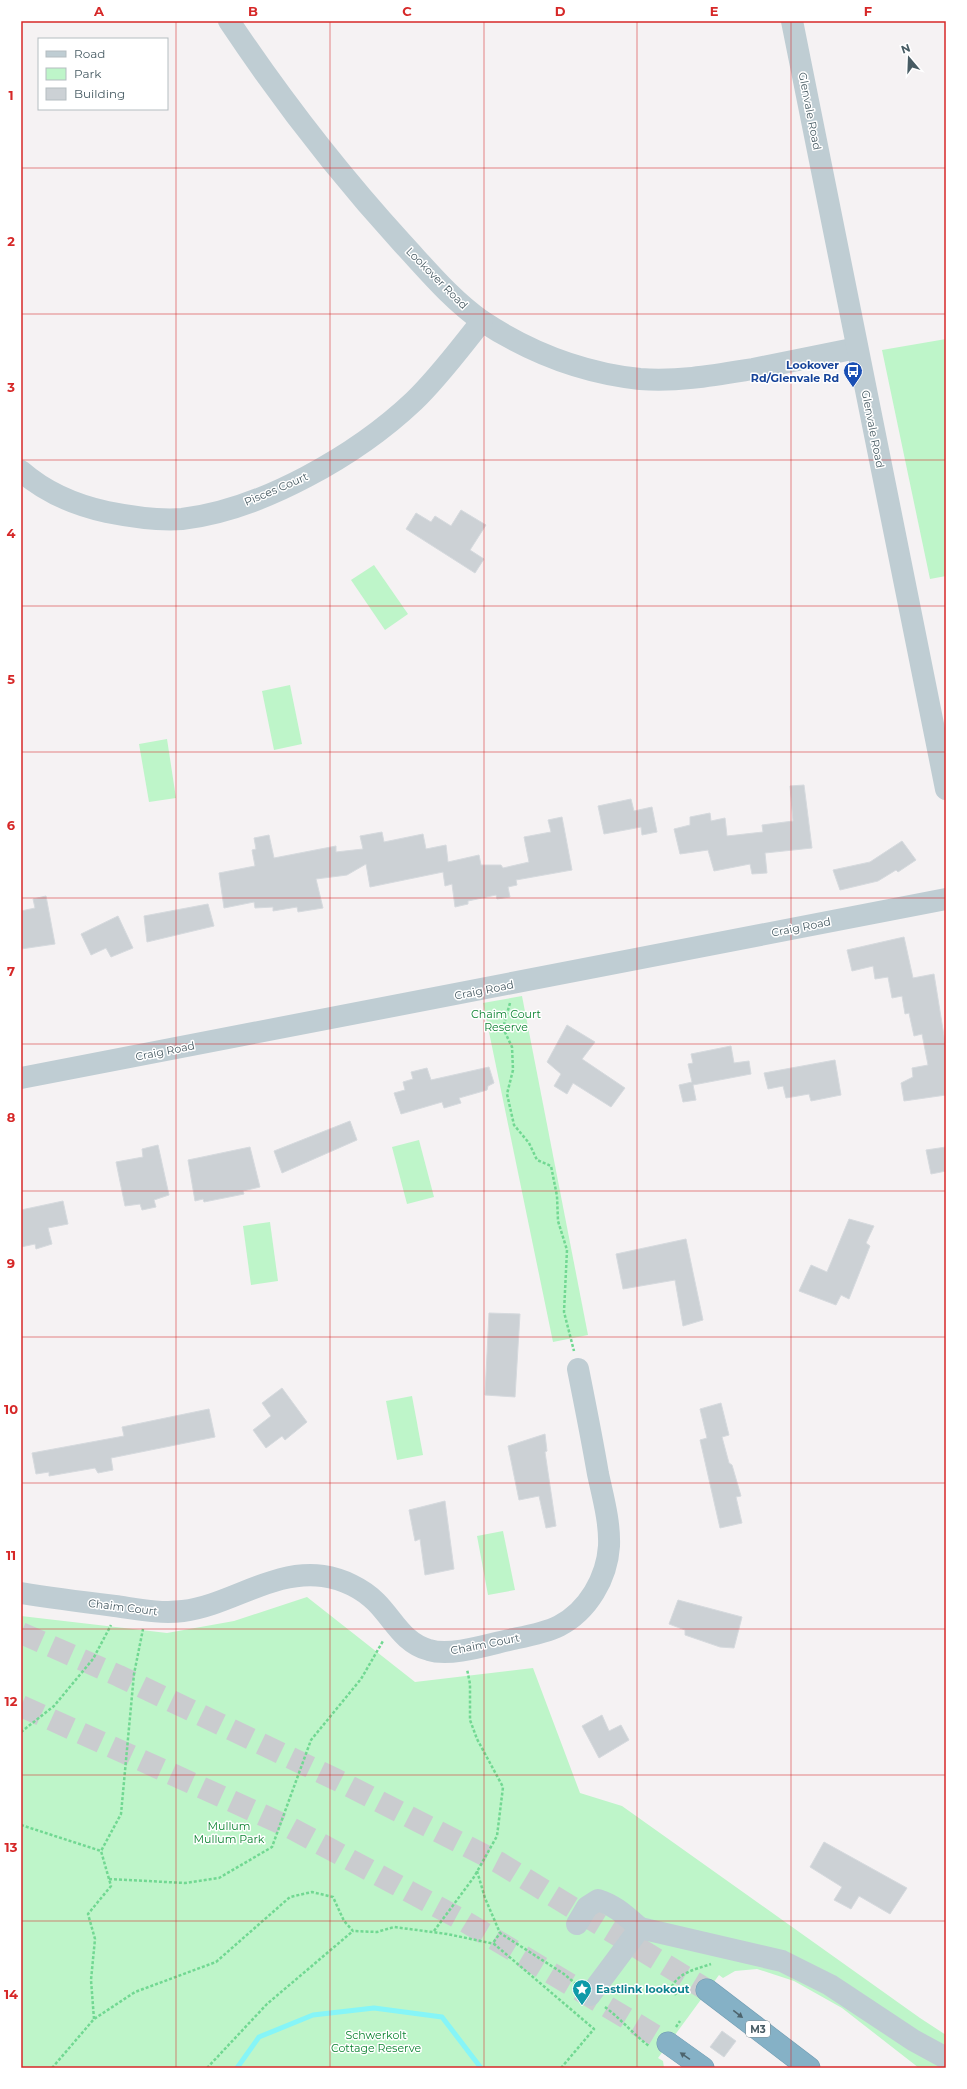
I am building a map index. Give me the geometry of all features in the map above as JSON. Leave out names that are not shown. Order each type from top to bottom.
[{"type":"highway","name":"M3","points":[[707,1990],[809,2068]]},
{"type":"highway","points":[[668,2043],[703,2068]]},
{"type":"street","name":"Lookover Road","points":[[229,21],[334,164],[388,228],[439,284],[482,321],[527,347],[566,363],[602,373],[640,379],[683,379],[716,375],[857,348]]},
{"type":"street","name":"Glenvale Road","points":[[792,21],[946,789]]},
{"type":"street","name":"Pisces Court","points":[[21,471],[51,492],[72,502],[129,516],[181,519],[203,516],[231,508],[270,494],[330,465],[387,425],[414,401],[436,378],[482,321]]},
{"type":"street","name":"Craig Road","points":[[21,1078],[515,984],[946,899]]},
{"type":"street","name":"Chaim Court","points":[[21,1593],[147,1611],[181,1611],[200,1608],[279,1579],[302,1575],[313,1575],[335,1579],[358,1588],[376,1602],[410,1642],[422,1648],[438,1652],[518,1638],[557,1627],[578,1612],[590,1599],[603,1574],[609,1548],[607,1517],[578,1368]]},
{"type":"street","points":[[577,1924],[587,1907],[598,1900],[614,1907],[640,1928],[782,1961],[830,1985],[913,2040],[946,2058]]},
{"type":"street","points":[[590,1994],[640,1928]]},
{"type":"path","points":[[515,984],[503,1028],[512,1047],[513,1070],[507,1094],[514,1125],[529,1143],[537,1160],[551,1166],[557,1196],[558,1221],[567,1250],[564,1312],[578,1368]]},
{"type":"path","points":[[21,1732],[54,1706],[93,1659],[120,1607]]},
{"type":"path","points":[[94,2019],[91,1980],[95,1939],[88,1914],[111,1886],[101,1851],[121,1814],[134,1674],[147,1611]]},
{"type":"path","points":[[109,1879],[185,1883],[220,1878],[272,1847],[311,1740],[361,1679],[393,1623]]},
{"type":"path","points":[[434,1931],[477,1871],[496,1836],[503,1787],[476,1739],[470,1720],[470,1684],[462,1649]]},
{"type":"path","points":[[21,1825],[101,1851]]},
{"type":"path","points":[[477,1871],[485,1898],[500,1933],[516,1944]]},
{"type":"path","points":[[52,2068],[94,2019],[135,1992],[216,1962],[290,1897],[312,1892],[332,1897],[344,1921],[353,1931]]},
{"type":"path","points":[[206,2068],[267,2004],[353,1931],[377,1932],[394,1927],[434,1931],[494,1944],[594,2029],[561,2068]]},
{"type":"path","points":[[494,1944],[493,1943],[500,1933]]},
{"type":"path","points":[[676,1995],[671,1988],[675,1979],[688,1972],[716,1962],[719,1946]]},
{"type":"green space","points":[[946,339],[946,576],[930,579],[882,350]]},
{"type":"green space","points":[[374,565],[408,614],[385,630],[351,580]]},
{"type":"green space","points":[[290,685],[302,744],[274,750],[262,691]]},
{"type":"green space","points":[[167,739],[176,798],[149,802],[139,744]]},
{"type":"green space","name":"Chaim Court Reserve","points":[[522,996],[588,1335],[553,1342],[483,1003]]},
{"type":"green space","points":[[419,1140],[434,1197],[407,1204],[392,1147]]},
{"type":"green space","points":[[270,1222],[278,1281],[251,1285],[243,1226]]},
{"type":"green space","points":[[412,1396],[423,1455],[397,1460],[386,1401]]},
{"type":"green space","points":[[503,1531],[515,1590],[488,1595],[477,1536]]},
{"type":"green space","name":"Mullum Mullum Park","points":[[307,1597],[415,1682],[533,1668],[580,1793],[622,1806],[946,2035],[946,2068],[919,2068],[842,2008],[794,1981],[757,1969],[735,1971],[723,1978],[719,1975],[658,2058],[663,2061],[664,2068],[21,2068],[21,1616],[167,1633],[234,1621]]},
{"type":"building","points":[[461,510],[486,525],[470,550],[484,559],[475,573],[406,529],[416,513],[431,522],[435,516],[451,526]]},
{"type":"building","points":[[804,785],[812,848],[765,853],[767,873],[752,874],[750,864],[714,871],[708,850],[680,854],[674,829],[690,825],[690,817],[710,813],[711,821],[725,818],[727,836],[763,832],[762,825],[793,821],[790,786]]},
{"type":"building","points":[[631,799],[634,811],[652,807],[657,832],[642,835],[641,827],[604,834],[598,806]]},
{"type":"building","points":[[562,817],[572,870],[516,880],[517,885],[508,887],[510,897],[497,899],[496,895],[468,901],[468,904],[455,907],[452,884],[445,886],[443,872],[370,887],[366,864],[347,875],[316,879],[323,908],[298,912],[297,907],[273,911],[273,907],[255,908],[254,902],[224,908],[219,873],[255,866],[252,850],[256,849],[254,838],[269,835],[274,858],[336,846],[336,852],[363,849],[360,836],[382,832],[384,842],[423,834],[426,849],[446,845],[448,862],[479,855],[481,865],[501,865],[503,868],[529,862],[524,837],[551,832],[548,820]]},
{"type":"building","points":[[902,841],[916,860],[898,872],[896,870],[878,881],[840,890],[833,870],[870,862]]},
{"type":"building","points":[[46,896],[55,944],[21,949],[21,911],[35,908],[33,899]]},
{"type":"building","points":[[208,904],[214,926],[147,942],[144,916]]},
{"type":"building","points":[[118,916],[133,948],[111,957],[106,948],[91,955],[81,934]]},
{"type":"building","points":[[904,937],[913,978],[934,974],[946,1048],[946,1095],[904,1101],[901,1083],[913,1077],[912,1068],[928,1065],[922,1034],[914,1036],[909,1013],[905,1014],[902,996],[892,998],[888,977],[875,979],[873,966],[852,971],[847,950]]},
{"type":"building","points":[[567,1025],[595,1042],[582,1059],[625,1088],[611,1107],[573,1083],[567,1094],[554,1086],[561,1074],[547,1062]]},
{"type":"building","points":[[731,1046],[734,1063],[749,1061],[751,1074],[693,1085],[696,1100],[683,1102],[679,1085],[692,1082],[688,1064],[693,1063],[691,1054]]},
{"type":"building","points":[[835,1060],[841,1095],[811,1101],[809,1094],[786,1098],[783,1086],[768,1089],[764,1073]]},
{"type":"building","points":[[489,1067],[494,1083],[488,1086],[487,1090],[459,1098],[461,1103],[444,1108],[442,1102],[401,1114],[394,1093],[405,1090],[403,1082],[413,1079],[411,1072],[427,1068],[431,1080]]},
{"type":"building","points":[[350,1121],[357,1140],[282,1173],[274,1151]]},
{"type":"building","points":[[158,1145],[169,1195],[154,1200],[156,1207],[142,1210],[140,1204],[125,1206],[116,1162],[143,1157],[142,1149]]},
{"type":"building","points":[[250,1147],[260,1187],[243,1191],[244,1194],[204,1202],[203,1199],[195,1201],[188,1160]]},
{"type":"building","points":[[946,1147],[946,1171],[931,1174],[926,1150]]},
{"type":"building","points":[[63,1201],[68,1224],[48,1228],[52,1244],[36,1249],[35,1244],[21,1247],[21,1210]]},
{"type":"building","points":[[849,1219],[874,1226],[866,1243],[870,1246],[849,1299],[841,1295],[836,1305],[799,1291],[811,1265],[827,1272]]},
{"type":"building","points":[[686,1239],[703,1320],[683,1326],[675,1280],[623,1289],[616,1254]]},
{"type":"building","points":[[489,1313],[520,1314],[515,1397],[485,1395]]},
{"type":"building","points":[[282,1388],[307,1422],[285,1440],[282,1436],[266,1448],[253,1430],[271,1416],[262,1403]]},
{"type":"building","points":[[721,1403],[729,1435],[722,1437],[729,1463],[732,1465],[741,1496],[736,1497],[742,1523],[720,1528],[700,1440],[707,1438],[700,1409]]},
{"type":"building","points":[[209,1409],[215,1437],[111,1458],[113,1470],[98,1473],[95,1468],[49,1476],[49,1472],[36,1474],[32,1453],[124,1436],[122,1427]]},
{"type":"building","points":[[545,1434],[547,1451],[545,1452],[556,1526],[546,1528],[539,1496],[519,1500],[508,1446]]},
{"type":"building","points":[[445,1501],[454,1569],[425,1575],[420,1539],[415,1541],[409,1510]]},
{"type":"building","points":[[678,1600],[742,1617],[734,1648],[720,1647],[685,1635],[685,1630],[669,1624]]},
{"type":"building","points":[[602,1715],[609,1731],[621,1725],[629,1740],[599,1758],[582,1726]]},
{"type":"building","points":[[824,1842],[907,1888],[890,1914],[859,1896],[851,1909],[834,1900],[842,1887],[810,1867]]},
{"type":"building","points":[[722,2031],[736,2041],[724,2057],[710,2047]]},
{"type":"waterway","points":[[237,2068],[259,2037],[313,2015],[374,2008],[442,2017],[481,2068]]},
{"type":"tunnel","points":[[21,1633],[119,1676],[337,1780],[498,1862],[707,1990]]},
{"type":"tunnel","points":[[21,1706],[289,1827],[464,1921],[668,2043]]},
{"type":"place","name":"Lookover Rd/Glenvale Rd","points":[[853,388]]},
{"type":"place","name":"Eastlink lookout","points":[[582,2006]]},
{"type":"park label","name":"Schwerkolt Cottage Reserve","points":[[376,2041]]}]
